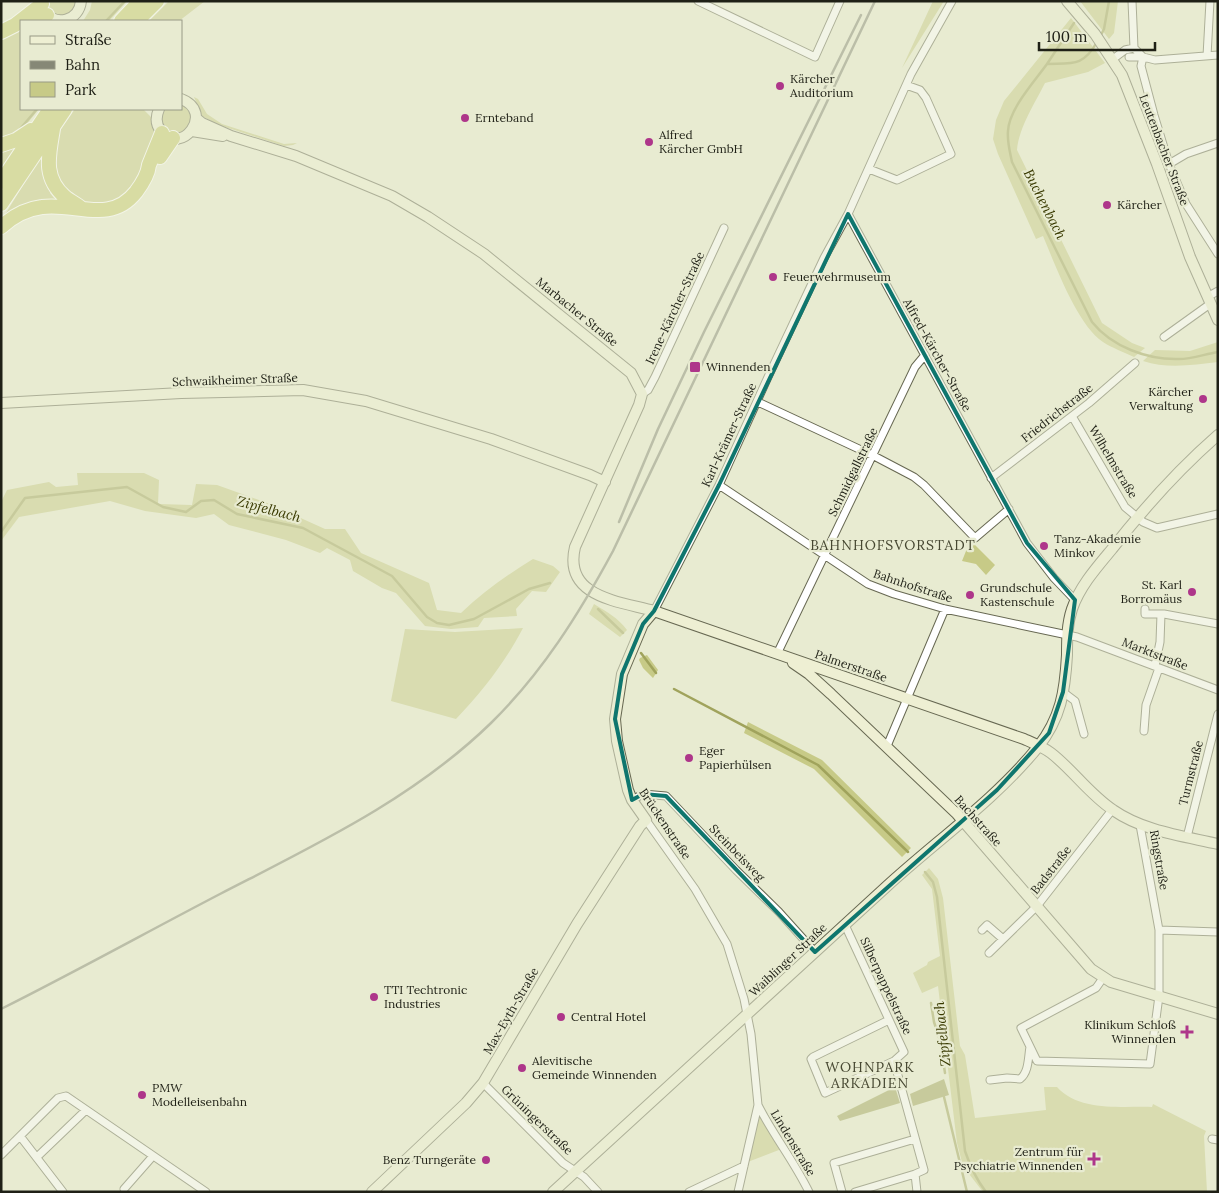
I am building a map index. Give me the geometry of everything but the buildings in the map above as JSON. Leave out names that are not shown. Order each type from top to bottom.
[{"type":"highway","points":[[122,20],[140,1]]},
{"type":"highway","points":[[138,20],[157,1]]},
{"type":"highway","points":[[31,20],[43,7]]},
{"type":"highway","points":[[24,20],[43,7]]},
{"type":"highway","points":[[1,32],[18,24]]},
{"type":"highway","points":[[1,182],[36,127],[49,110]]},
{"type":"highway","points":[[1,204],[64,110]]},
{"type":"highway","points":[[54,124],[48,156],[49,170],[54,183],[62,195],[81,208]]},
{"type":"highway","points":[[1,145],[16,140],[36,127]]},
{"type":"highway","points":[[1,227],[16,215],[36,208],[50,206],[98,211],[112,209],[120,205],[132,197],[149,170],[149,165],[167,135]]},
{"type":"street","points":[[75,18],[81,1]]},
{"type":"street","points":[[698,1],[815,57],[840,1]]},
{"type":"street","points":[[848,214],[906,85],[952,1]]},
{"type":"street","name":"Leutenbacher Straße","points":[[1067,1],[1114,62],[1138,112],[1185,244],[1218,320]]},
{"type":"street","points":[[1129,57],[1134,48],[1132,1]]},
{"type":"street","points":[[1207,56],[1210,1]]},
{"type":"street","points":[[43,7],[56,20]]},
{"type":"street","points":[[1134,48],[1143,57]]},
{"type":"street","points":[[1114,62],[1125,50],[1134,48]]},
{"type":"street","points":[[1114,62],[1129,57],[1143,57],[1155,60],[1218,54]]},
{"type":"street","points":[[1143,57],[1141,66],[1169,164],[1186,204],[1218,254]]},
{"type":"street","points":[[869,169],[897,180],[952,154],[926,98],[920,90],[906,85]]},
{"type":"street","points":[[155,111],[157,123],[167,135],[185,136],[192,131],[196,118],[191,105],[182,100]]},
{"type":"street","name":"Marbacher Straße","points":[[196,118],[202,123],[231,136],[296,156],[392,196],[456,234],[484,254],[631,373],[642,394]]},
{"type":"street","name":"Marbacher Straße","points":[[192,131],[217,136],[231,136]]},
{"type":"street","points":[[1169,164],[1186,154],[1218,143]]},
{"type":"street","name":"Alfred-Kärcher-Straße","points":[[848,214],[1027,543],[1075,600]]},
{"type":"street","name":"Karl-Krämer-Straße","points":[[654,611],[719,485],[824,258],[848,214]]},
{"type":"street","name":"Irene-Kärcher-Straße","points":[[642,394],[652,383],[724,228]]},
{"type":"street","points":[[1164,337],[1218,291]]},
{"type":"street","name":"Schmidgallstraße","points":[[777,654],[874,456],[915,367],[925,355]]},
{"type":"street","name":"Friedrichstraße","points":[[991,478],[1072,416],[1135,363]]},
{"type":"street","name":"Schwaikheimer Straße","points":[[1,402],[228,391],[303,390],[366,401],[491,439],[605,482]]},
{"type":"street","points":[[642,394],[639,405],[572,557],[574,573],[582,584],[593,592],[654,611]]},
{"type":"street","points":[[758,402],[900,468],[924,485],[978,536],[1008,510]]},
{"type":"street","name":"Wilhelmstraße","points":[[1072,416],[1125,507],[1137,517]]},
{"type":"street","points":[[1039,745],[1053,726],[1063,692],[1067,635],[1075,600],[1095,570],[1137,517],[1198,452],[1218,435]]},
{"type":"street","name":"Bahnhofstraße","points":[[719,485],[868,584],[945,609],[1067,635]]},
{"type":"street","points":[[1137,517],[1157,528],[1218,514]]},
{"type":"street","points":[[886,746],[908,699],[945,609]]},
{"type":"street","points":[[1145,609],[1145,614],[1161,614],[1218,624]]},
{"type":"street","name":"Palmerstraße","points":[[654,611],[1039,745]]},
{"type":"street","name":"Brückenstraße","points":[[654,611],[645,620],[622,674],[615,719],[617,741],[632,800],[695,889],[727,944],[748,1015],[758,1105]]},
{"type":"street","points":[[1144,731],[1146,705],[1157,667],[1161,614]]},
{"type":"street","name":"Marktstraße","points":[[1067,635],[1085,636],[1157,667],[1218,690]]},
{"type":"street","name":"Bachstraße","points":[[777,654],[809,674],[962,820],[1091,969],[1112,982],[1160,996]]},
{"type":"street","points":[[1063,692],[1075,701],[1084,734]]},
{"type":"street","name":"Turmstraße","points":[[1187,837],[1218,714]]},
{"type":"street","name":"Ringstraße","points":[[1030,1047],[1037,1061],[1150,1064],[1160,996],[1159,930],[1140,825],[1112,810],[1087,789],[1051,753],[1039,745]]},
{"type":"street","name":"Waiblinger Straße","points":[[553,1192],[815,952],[997,790],[1039,745]]},
{"type":"street","name":"Steinbeisweg","points":[[632,800],[643,794],[666,796],[815,952]]},
{"type":"street","name":"Badstraße","points":[[989,953],[1037,906],[1112,810]]},
{"type":"street","name":"Max-Eyth-Straße","points":[[372,1192],[484,1083],[601,884],[646,820]]},
{"type":"street","points":[[1140,825],[1218,844]]},
{"type":"street","name":"Silberpappelstraße","points":[[845,925],[904,1052],[894,1061],[924,1170],[915,1174],[917,1192]]},
{"type":"street","points":[[982,930],[987,925],[1003,939]]},
{"type":"street","points":[[1159,930],[1218,932]]},
{"type":"street","points":[[990,1080],[1007,1078],[1020,1080],[1026,1072],[1030,1047],[1021,1028],[1096,988],[1103,978]]},
{"type":"street","points":[[1160,996],[1218,1014]]},
{"type":"street","points":[[889,1020],[813,1056],[811,1060],[825,1093],[894,1061]]},
{"type":"street","name":"Grüningerstraße","points":[[484,1083],[563,1163],[584,1177],[598,1192]]},
{"type":"street","points":[[1,1155],[62,1096],[66,1096],[206,1192]]},
{"type":"street","points":[[738,1192],[758,1105]]},
{"type":"street","name":"Lindenstraße","points":[[758,1105],[769,1128],[781,1143],[809,1192]]},
{"type":"street","points":[[37,1157],[86,1110]]},
{"type":"street","points":[[20,1136],[62,1192]]},
{"type":"street","points":[[842,1192],[834,1163],[915,1139]]},
{"type":"street","points":[[124,1188],[153,1156]]},
{"type":"street","points":[[690,1192],[744,1166]]},
{"type":"street","points":[[855,1192],[915,1174]]},
{"type":"highlighted area","points":[[848,214],[1027,543],[1075,600],[1063,692],[1049,733],[997,790],[815,952],[666,796],[643,794],[632,800],[615,719],[622,674],[643,624],[654,611],[719,485]]},
{"type":"green space","points":[[45,1],[76,1],[75,9],[65,18],[48,13]]},
{"type":"green space","points":[[92,1],[127,1],[110,20],[84,20],[90,10]]},
{"type":"green space","points":[[169,1],[205,1],[180,20],[150,20]]},
{"type":"green space","points":[[933,1],[944,1],[902,68]]},
{"type":"green space","points":[[1080,1],[1118,1],[1114,33],[1109,39]]},
{"type":"green space","points":[[1071,18],[1105,63],[1088,72],[1045,83],[1024,124],[1017,150],[1102,323],[1132,343],[1145,348],[1134,357],[1103,342],[1093,334],[1084,322],[1060,277],[1043,236],[1036,239],[993,139],[996,120],[1004,101]]},
{"type":"green space","points":[[20,28],[20,110],[38,110],[21,131],[1,141],[1,37]]},
{"type":"green space","points":[[194,97],[198,99],[207,114],[222,124],[284,144],[297,143],[284,146],[219,125],[202,116]]},
{"type":"green space","points":[[182,105],[191,112],[190,126],[180,134],[171,134],[162,125],[160,116],[163,110],[182,110]]},
{"type":"green space","points":[[74,110],[144,110],[152,118],[157,134],[136,185],[117,201],[95,205],[75,200],[53,174],[57,135]]},
{"type":"green space","points":[[17,144],[1,168],[1,148]]},
{"type":"green space","points":[[45,149],[50,193],[54,198],[59,199],[3,218]]},
{"type":"green space","points":[[1218,342],[1218,362],[1171,366],[1143,361],[1155,350],[1190,351]]},
{"type":"green space","points":[[77,473],[144,473],[159,480],[158,504],[192,505],[196,484],[217,485],[273,505],[285,520],[294,515],[325,529],[345,529],[361,553],[429,583],[437,610],[461,613],[496,584],[533,559],[553,566],[560,572],[546,592],[532,591],[516,609],[517,616],[484,618],[478,627],[451,629],[425,626],[396,593],[382,588],[353,571],[350,560],[327,548],[320,553],[286,540],[229,525],[214,514],[196,518],[145,511],[110,501],[19,517],[1,541],[1,502],[7,490],[49,482],[56,487],[78,485]]},
{"type":"green space","points":[[973,543],[995,565],[986,575],[976,564],[962,561],[966,551]]},
{"type":"green space","points":[[594,604],[624,626],[627,630],[620,637],[589,614]]},
{"type":"green space","points":[[523,628],[493,676],[456,719],[391,701],[405,629],[455,632]]},
{"type":"green space","points":[[647,655],[658,670],[653,678],[643,668],[639,660]]},
{"type":"green space","points":[[748,722],[822,760],[911,848],[902,857],[814,769],[744,733]]},
{"type":"green space","name":"Zentrum für Psychiatrie Winnenden","points":[[929,868],[938,879],[943,898],[960,1046],[965,1055],[975,1118],[1046,1110],[1044,1087],[1057,1087],[1077,1101],[1089,1104],[1115,1107],[1152,1107],[1153,1104],[1206,1131],[1204,1136],[1207,1192],[983,1192],[963,1166],[957,1143],[938,986],[922,993],[913,973],[940,956],[932,889],[922,875]]},
{"type":"green space","points":[[758,1105],[784,1148],[745,1163]]},
{"type":"shaded area","points":[[944,1079],[949,1095],[913,1106],[910,1094]]},
{"type":"shaded area","points":[[895,1087],[900,1103],[840,1121],[837,1116]]},
{"type":"waterway","points":[[107,20],[125,1]]},
{"type":"waterway","name":"Buchenbach","points":[[1100,37],[1104,29],[1109,1]]},
{"type":"waterway","points":[[1047,64],[1074,23]]},
{"type":"waterway","name":"Buchenbach","points":[[1097,42],[1082,60],[1070,63],[1047,64],[1023,96],[1009,123],[1008,143],[1012,162],[1092,322],[1100,331],[1120,345],[1155,357],[1184,359],[1218,352]]},
{"type":"waterway","points":[[20,129],[36,110]]},
{"type":"waterway","name":"Zipfelbach","points":[[1,532],[25,498],[127,487],[163,507],[186,512],[201,501],[214,500],[237,514],[303,528],[392,576],[427,617],[437,623],[449,625],[474,619],[529,589],[550,583]]},
{"type":"waterway","name":"Zipfelbach","points":[[598,609],[623,633]]},
{"type":"waterway","name":"Zipfelbach","points":[[641,653],[656,673]]},
{"type":"waterway","name":"Zipfelbach","points":[[674,689],[818,765],[908,852]]},
{"type":"waterway","name":"Zipfelbach","points":[[925,872],[933,882],[937,897],[965,1151],[979,1182],[986,1192]]},
{"type":"waterway","points":[[931,1003],[934,1022],[940,1040],[945,1073]]},
{"type":"waterway","points":[[944,1097],[967,1192]]},
{"type":"railway","points":[[1,1009],[327,838],[396,798],[461,750],[491,723],[527,684],[573,620],[613,551],[875,1]]},
{"type":"railway","points":[[619,522],[658,429],[704,332],[861,15]]},
{"type":"place","name":"Kärcher Auditorium","points":[[780,86]]},
{"type":"place","name":"Ernteband","points":[[465,118]]},
{"type":"place","name":"Alfred Kärcher GmbH","points":[[649,142]]},
{"type":"place","name":"Kärcher","points":[[1107,205]]},
{"type":"place","name":"Feuerwehrmuseum","points":[[773,277]]},
{"type":"place","name":"Winnenden","points":[[695,367]]},
{"type":"place","name":"Kärcher Verwaltung","points":[[1203,399]]},
{"type":"place","name":"Tanz-Akademie Minkov","points":[[1044,546]]},
{"type":"place","name":"St. Karl Borromäus","points":[[1192,592]]},
{"type":"place","name":"Grundschule Kastenschule","points":[[970,595]]},
{"type":"place","name":"Eger Papierhülsen","points":[[689,758]]},
{"type":"place","name":"TTI Techtronic Industries","points":[[374,997]]},
{"type":"place","name":"Central Hotel","points":[[561,1017]]},
{"type":"place","name":"Klinikum Schloß Winnenden","points":[[1187,1032]]},
{"type":"place","name":"Alevitische Gemeinde Winnenden","points":[[522,1068]]},
{"type":"place","name":"PMW Modelleisenbahn","points":[[142,1095]]},
{"type":"place","name":"Zentrum für Psychiatrie Winnenden","points":[[1094,1159]]},
{"type":"place","name":"Benz Turngeräte","points":[[486,1160]]},
{"type":"district","name":"BAHNHOFSVORSTADT","points":[[893,545]]},
{"type":"district","name":"WOHNPARK ARKADIEN","points":[[870,1076]]}]
